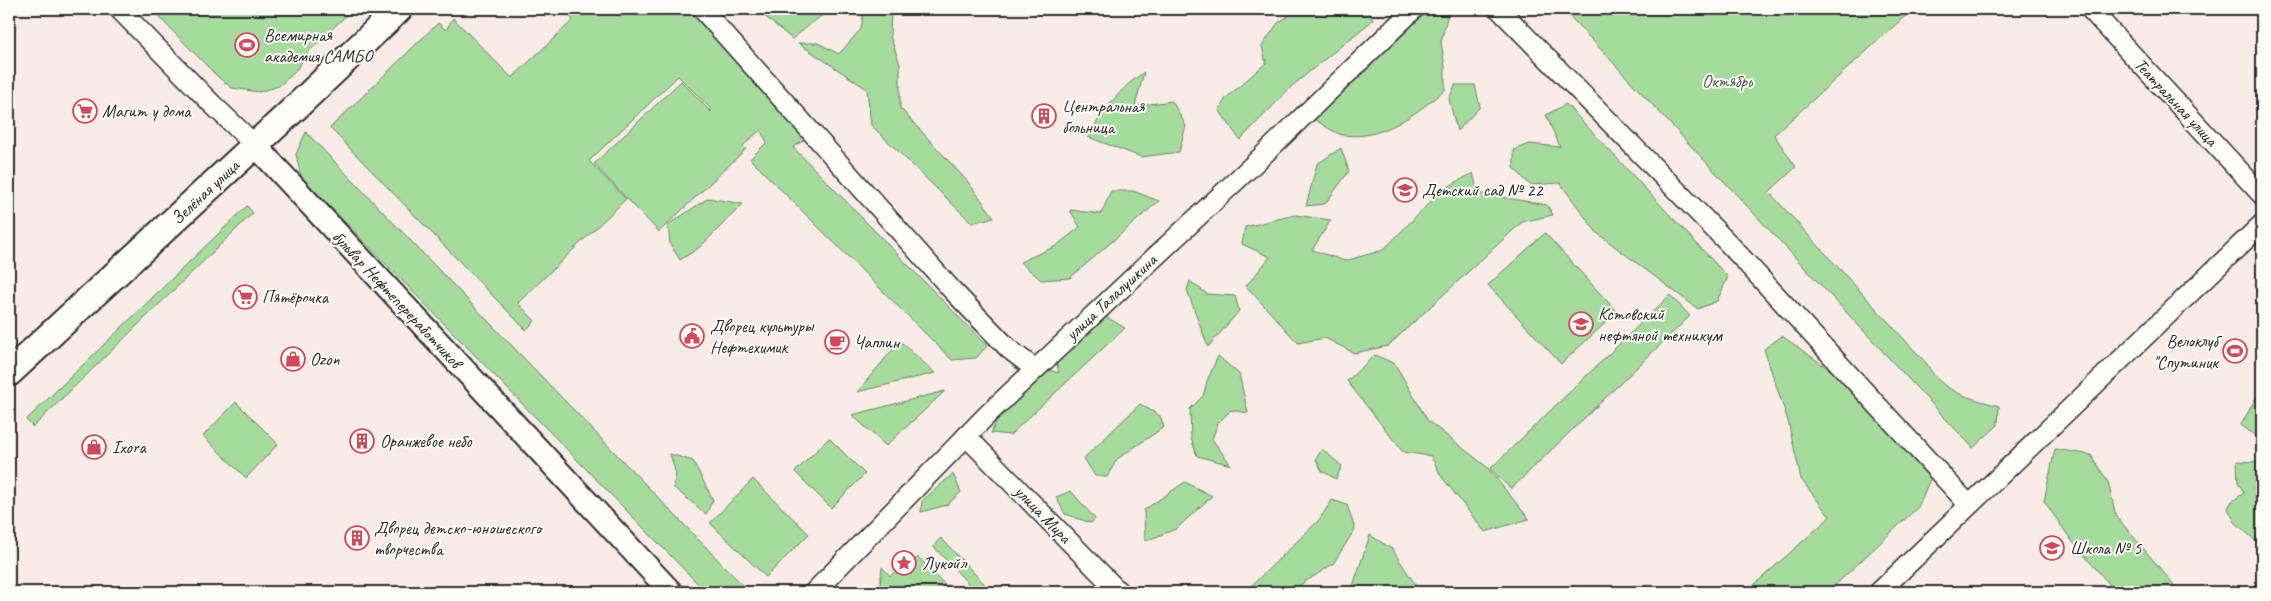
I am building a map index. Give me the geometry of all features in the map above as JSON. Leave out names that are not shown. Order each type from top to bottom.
[{"type":"main road","name":"Зелёная улица","points":[[9,372],[399,9]]},
{"type":"street","name":"бульвар Нефтепереработчиков","points":[[119,9],[255,145],[671,592]]},
{"type":"street","points":[[702,9],[952,290],[1009,349],[1035,369]]},
{"type":"street","name":"улица Талалушкина","points":[[814,592],[966,436],[1263,155],[1414,9]]},
{"type":"street","points":[[1499,9],[1730,245],[1969,505]]},
{"type":"street","name":"Театральная улица","points":[[2090,9],[2262,196]]},
{"type":"street","points":[[1879,592],[2262,224]]},
{"type":"street","name":"улица Мира","points":[[966,436],[1119,592]]},
{"type":"green space","name":"Всемирная академия САМБО","points":[[151,9],[353,9],[308,52],[295,72],[279,86],[259,92],[232,88],[218,77]]},
{"type":"green space","points":[[563,9],[687,9],[782,109],[780,111],[806,139],[793,147],[987,346],[976,358],[952,360],[750,159],[767,142],[760,130],[743,146],[746,149],[659,232],[594,164],[681,81],[711,112],[711,109],[678,76],[589,161],[626,199],[518,303],[535,321],[526,330],[330,128],[438,23],[446,30],[453,18],[512,78],[573,20]]},
{"type":"green space","points":[[756,9],[830,9],[792,39]]},
{"type":"green space","points":[[864,9],[891,9],[890,36],[900,64],[900,108],[968,182],[994,217],[972,223],[871,125],[867,89],[798,43],[818,43],[839,54],[861,29]]},
{"type":"green space","points":[[1298,9],[1368,9],[1373,20],[1292,86],[1240,140],[1219,110],[1226,98],[1266,63],[1262,46],[1278,23]]},
{"type":"green space","points":[[1449,9],[1441,42],[1445,67],[1445,90],[1411,116],[1372,134],[1358,136],[1343,135],[1313,119],[1415,16]]},
{"type":"green space","name":"Октябрь","points":[[1563,9],[1913,9],[1774,135],[1796,167],[1769,192],[1927,364],[1940,382],[1958,393],[1999,406],[1998,425],[1973,448]]},
{"type":"green space","points":[[1144,72],[1135,106],[1172,101],[1186,126],[1179,152],[1141,157],[1088,137],[1112,101],[1127,85]]},
{"type":"green space","points":[[1455,85],[1475,85],[1480,107],[1457,131],[1449,99]]},
{"type":"green space","points":[[1566,104],[1728,277],[1717,301],[1698,309],[1597,233],[1560,183],[1530,185],[1514,168],[1514,150],[1530,144],[1560,147],[1546,115]]},
{"type":"green space","points":[[306,132],[749,592],[706,592],[301,177],[296,154]]},
{"type":"green space","points":[[1341,148],[1349,171],[1325,204],[1306,206],[1317,164]]},
{"type":"green space","points":[[1473,173],[1478,193],[1547,205],[1553,215],[1522,222],[1388,346],[1354,353],[1325,338],[1298,343],[1246,286],[1270,257],[1242,244],[1245,227],[1295,215],[1331,220],[1312,250],[1345,261],[1383,250],[1442,190]]},
{"type":"green space","points":[[1111,191],[1133,191],[1159,201],[1070,278],[1041,280],[1020,262],[1056,246],[1080,227],[1070,210],[1101,214]]},
{"type":"green space","points":[[708,198],[743,204],[700,247],[680,260],[670,244],[668,225]]},
{"type":"green space","points":[[247,206],[253,213],[33,427],[26,420]]},
{"type":"green space","points":[[1545,233],[1617,312],[1561,364],[1488,285]]},
{"type":"green space","points":[[1190,281],[1207,294],[1235,296],[1239,311],[1208,347],[1187,290]]},
{"type":"green space","points":[[1670,295],[1690,316],[1511,489],[1490,469]]},
{"type":"green space","points":[[1103,315],[1125,328],[1010,435],[991,433],[1001,411],[1042,368],[1059,373],[1054,352]]},
{"type":"green space","points":[[1782,336],[1846,381],[1931,477],[1918,507],[1828,592],[1746,592],[1830,517],[1801,479],[1788,421],[1764,349]]},
{"type":"green space","points":[[900,341],[935,373],[857,392]]},
{"type":"green space","points":[[1375,355],[1395,364],[1428,421],[1487,467],[1529,519],[1485,532],[1441,476],[1431,456],[1403,452],[1347,381]]},
{"type":"green space","points":[[1218,356],[1239,374],[1248,413],[1231,410],[1218,423],[1212,439],[1231,465],[1197,456],[1191,438],[1190,409],[1203,396],[1207,381]]},
{"type":"green space","points":[[945,391],[886,446],[852,415]]},
{"type":"green space","points":[[2262,394],[2262,441],[2241,425],[2257,396]]},
{"type":"green space","points":[[236,402],[278,444],[246,478],[203,436]]},
{"type":"green space","points":[[1140,404],[1160,416],[1164,427],[1117,459],[1107,477],[1095,476],[1084,458]]},
{"type":"green space","points":[[829,438],[865,474],[831,508],[795,472]]},
{"type":"green space","points":[[1322,449],[1342,466],[1336,479],[1322,471],[1316,459]]},
{"type":"green space","points":[[2055,449],[2091,455],[2108,482],[2116,516],[2180,592],[2116,592],[2072,541],[2044,501]]},
{"type":"green space","points":[[670,454],[693,461],[713,500],[706,514],[673,487],[676,474]]},
{"type":"green space","points":[[2237,461],[2262,462],[2262,547],[2235,522],[2228,509],[2231,502],[2244,493],[2238,482]]},
{"type":"green space","points":[[953,474],[961,492],[947,505],[921,512],[922,501]]},
{"type":"green space","points":[[753,479],[809,534],[766,577],[710,523]]},
{"type":"green space","points":[[1185,482],[1212,496],[1176,529],[1145,541],[1144,510]]},
{"type":"green space","points":[[1071,491],[1095,519],[1091,523],[1065,514],[1056,497]]},
{"type":"green space","points":[[1332,500],[1347,505],[1355,529],[1333,564],[1289,592],[1245,592],[1319,520]]},
{"type":"green space","points":[[1370,535],[1392,549],[1415,584],[1417,592],[1351,592]]},
{"type":"green space","points":[[941,538],[992,592],[976,592],[933,546]]},
{"type":"green space","points":[[918,557],[952,592],[871,592],[880,585],[882,567],[890,576],[904,563],[908,567]]},
{"type":"place","name":"Всемирная академия САМБО","points":[[247,45]]},
{"type":"place","name":"Магит у дома","points":[[85,111]]},
{"type":"place","name":"Центральная больница","points":[[1044,116]]},
{"type":"place","name":"Детский сад № 22","points":[[1405,190]]},
{"type":"place","name":"Пятёрочка","points":[[245,297]]},
{"type":"place","name":"Кстовский нефтяной техникум","points":[[1581,324]]},
{"type":"place","name":"Дворец культуры Нефтехимик","points":[[692,336]]},
{"type":"place","name":"Чаплин","points":[[837,342]]},
{"type":"place","name":"Велоклуб \"Спутиник","points":[[2235,351]]},
{"type":"place","name":"Ozon","points":[[293,359]]},
{"type":"place","name":"Оранжевое небо","points":[[362,441]]},
{"type":"place","name":"Ixora","points":[[94,447]]},
{"type":"place","name":"Дворец детско-юношеского творчества","points":[[357,538]]},
{"type":"place","name":"Школа № 5","points":[[2052,548]]},
{"type":"place","name":"Лукойл","points":[[904,563]]}]
